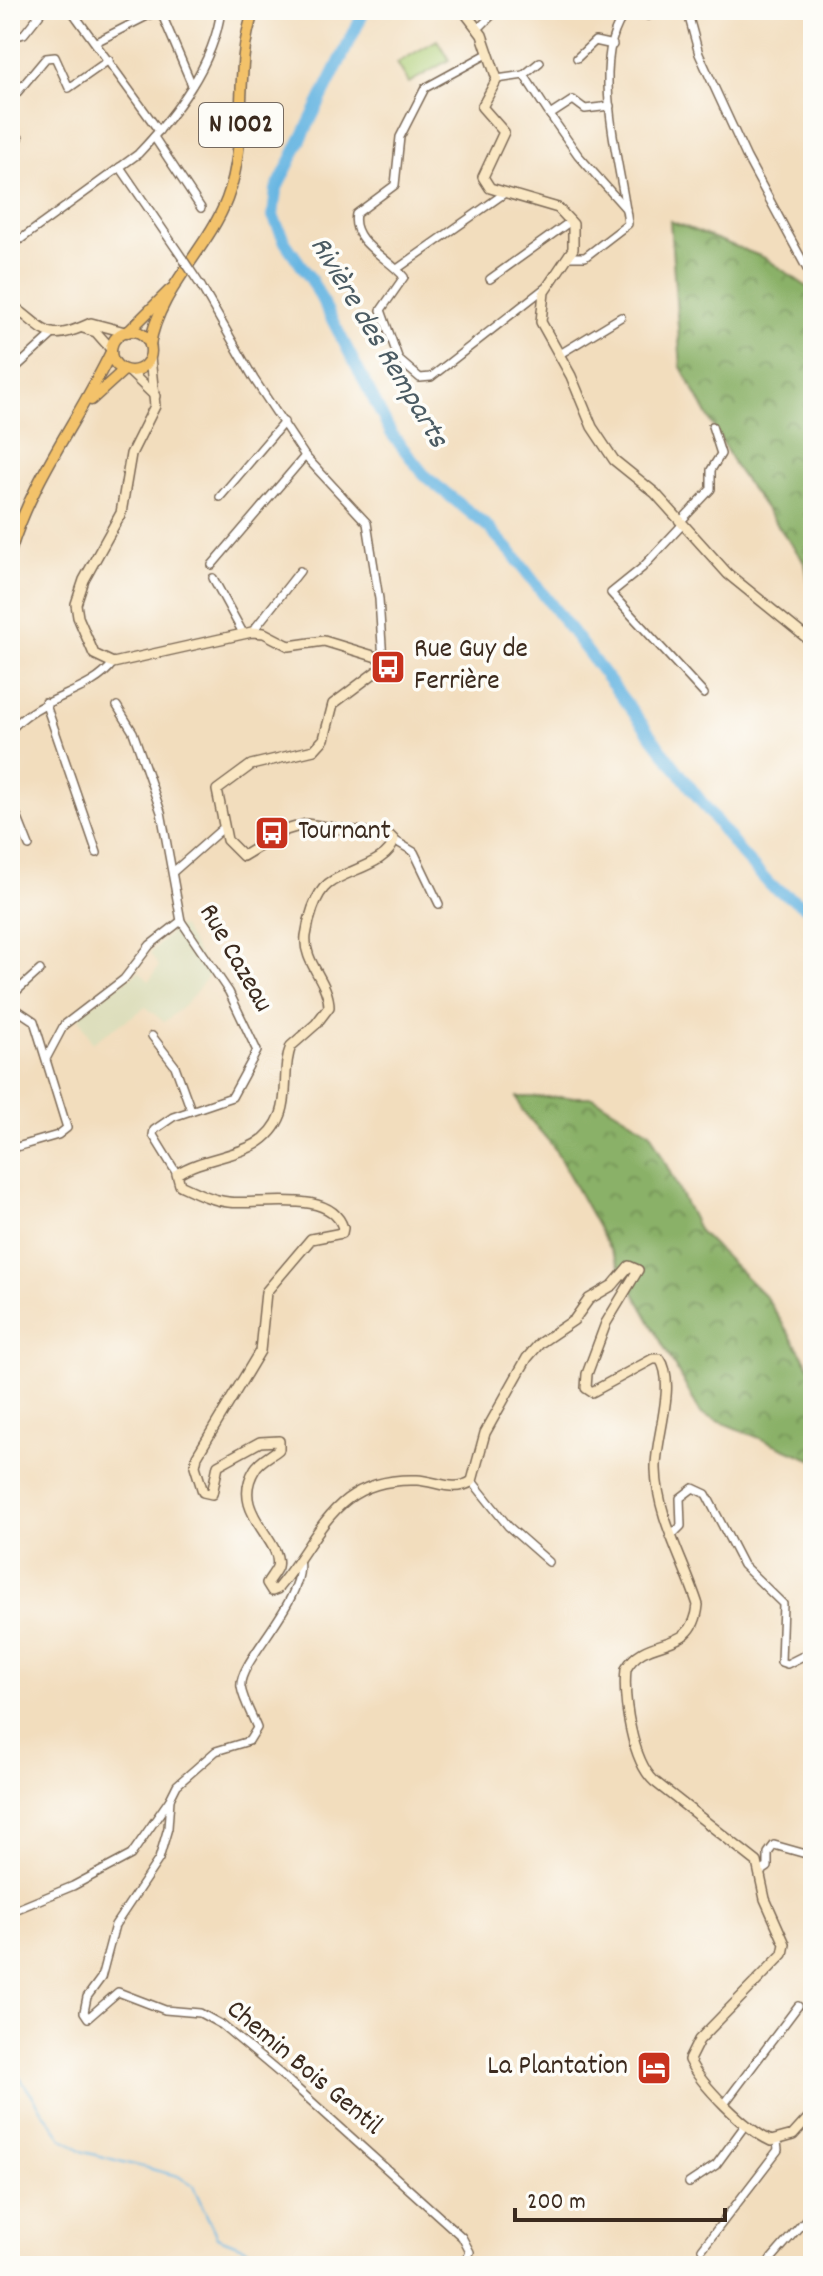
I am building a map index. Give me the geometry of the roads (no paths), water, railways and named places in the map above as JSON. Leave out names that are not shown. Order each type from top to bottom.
[{"type":"main road","name":"N 1002","points":[[150,351],[153,330],[179,279],[209,236],[231,187],[239,144],[247,36],[254,10]]},
{"type":"main road","name":"N 1002","points":[[127,332],[179,279]]},
{"type":"main road","points":[[10,552],[30,495],[116,339],[127,332],[140,333],[150,351],[142,368],[127,371],[75,416]]},
{"type":"main road","points":[[111,351],[115,363],[127,371]]},
{"type":"street","points":[[10,30],[17,36],[24,34],[43,10]]},
{"type":"street","points":[[71,10],[109,60],[201,208]]},
{"type":"street","points":[[96,42],[159,10],[192,85]]},
{"type":"street","points":[[10,247],[120,167],[156,134],[192,85],[211,52],[221,10]]},
{"type":"street","points":[[463,10],[478,29],[489,53],[497,79],[482,107],[502,127],[504,137],[483,177],[490,188],[558,208],[571,221],[575,234],[571,257],[547,286],[431,377],[420,378],[399,360],[381,310],[383,302],[404,283],[404,277],[366,243],[354,220],[356,214],[395,185],[400,137],[425,88],[489,53]]},
{"type":"street","points":[[478,29],[497,10]]},
{"type":"street","points":[[571,257],[585,257],[616,237],[628,224],[606,85],[620,21],[628,10]]},
{"type":"street","points":[[687,10],[699,54],[747,158],[813,280]]},
{"type":"street","points":[[577,58],[595,41],[613,45]]},
{"type":"street","points":[[10,101],[46,58],[55,57],[69,88],[109,60]]},
{"type":"street","points":[[497,79],[524,75],[540,62]]},
{"type":"street","points":[[524,75],[578,155],[627,210]]},
{"type":"street","points":[[550,115],[573,100],[585,109],[610,106]]},
{"type":"street","points":[[10,130],[19,138],[10,150]]},
{"type":"street","points":[[120,167],[201,286],[254,379],[305,456],[367,523],[374,553],[383,661],[374,675],[333,704],[324,739],[314,750],[260,761],[224,782],[217,790],[223,828],[233,849],[243,856],[286,830],[306,824],[349,833],[390,836],[414,852],[439,904]]},
{"type":"street","points":[[397,269],[505,193]]},
{"type":"street","points":[[490,279],[571,221]]},
{"type":"street","points":[[547,286],[542,299],[541,322],[560,354],[601,444],[682,523],[728,574],[813,643]]},
{"type":"street","points":[[10,304],[52,335],[61,336],[95,323],[127,332]]},
{"type":"street","points":[[560,354],[621,317]]},
{"type":"street","points":[[79,328],[96,332],[111,351]]},
{"type":"street","points":[[10,373],[52,335]]},
{"type":"street","points":[[150,351],[155,396],[152,412],[131,454],[121,513],[91,567],[76,604],[78,617],[94,654],[113,663],[247,632],[264,633],[289,646],[324,641],[341,644],[383,661]]},
{"type":"street","points":[[127,371],[155,396]]},
{"type":"street","points":[[220,497],[284,422]]},
{"type":"street","points":[[704,694],[611,593],[642,568],[711,489],[711,470],[721,454],[712,426]]},
{"type":"street","points":[[212,565],[305,456]]},
{"type":"street","points":[[247,632],[300,571]]},
{"type":"street","points":[[213,578],[247,632]]},
{"type":"street","points":[[10,731],[20,718],[45,702],[105,674],[113,663]]},
{"type":"street","points":[[45,702],[97,853]]},
{"type":"street","name":"Rue Cazeau","points":[[117,706],[133,732],[161,812],[181,921],[229,992],[257,1051],[232,1097],[191,1110],[154,1130],[153,1135],[177,1174]]},
{"type":"street","points":[[10,798],[29,846]]},
{"type":"street","points":[[173,872],[223,828]]},
{"type":"street","points":[[394,840],[388,853],[327,884],[317,901],[307,931],[307,949],[326,990],[329,1007],[316,1024],[291,1046],[284,1102],[270,1134],[243,1151],[188,1167],[177,1174],[180,1185],[215,1200],[321,1206],[333,1211],[341,1220],[342,1233],[311,1239],[266,1292],[260,1351],[197,1456],[195,1466],[207,1496],[212,1494],[218,1465],[260,1442],[279,1441],[279,1449],[254,1470],[248,1492],[252,1515],[276,1554],[277,1567],[267,1583],[269,1588],[277,1589],[332,1511],[350,1496],[386,1484],[417,1480],[455,1487],[472,1481]]},
{"type":"street","points":[[47,1057],[64,1025],[124,979],[150,945],[181,921]]},
{"type":"street","points":[[10,997],[40,970]]},
{"type":"street","points":[[10,1005],[34,1021],[67,1128],[58,1135],[10,1149]]},
{"type":"street","points":[[152,1036],[175,1066],[191,1110]]},
{"type":"street","points":[[472,1481],[485,1433],[527,1358],[540,1343],[574,1320],[589,1299],[613,1285],[633,1266],[638,1273],[606,1323],[587,1374],[586,1388],[592,1392],[601,1389],[653,1359],[660,1359],[664,1366],[666,1388],[656,1471],[662,1509],[698,1605],[696,1620],[679,1641],[642,1650],[626,1669],[636,1753],[644,1771],[654,1781],[757,1862],[762,1871],[765,1899],[785,1944],[783,1954],[699,2040],[689,2060],[694,2071],[725,2103],[766,2139],[777,2142],[793,2135],[813,2113]]},
{"type":"street","points":[[472,1481],[508,1526],[549,1562]]},
{"type":"street","points":[[672,1535],[681,1526],[680,1498],[693,1488],[706,1494],[743,1565],[783,1604],[781,1662],[787,1664],[813,1651]]},
{"type":"street","name":"Chemin Bois Gentil","points":[[299,1559],[302,1576],[266,1642],[247,1665],[240,1685],[257,1728],[256,1734],[249,1741],[216,1751],[182,1777],[170,1799],[168,1828],[159,1859],[115,1925],[101,1978],[87,1997],[84,2012],[88,2018],[118,1992],[165,2010],[200,2013],[222,2025],[462,2237],[470,2252],[464,2266]]},
{"type":"street","points":[[10,1912],[73,1886],[131,1855],[170,1799]]},
{"type":"street","points":[[762,1871],[768,1867],[768,1853],[774,1845],[813,1856]]},
{"type":"street","points":[[725,2103],[798,2006]]},
{"type":"street","points":[[689,2183],[716,2165],[746,2124]]},
{"type":"street","points":[[702,2249],[778,2150],[777,2142]]},
{"type":"street","points":[[765,2266],[813,2211]]},
{"type":"waterway","name":"Rivière des Remparts","points":[[365,10],[276,190],[273,216],[285,242],[312,281],[391,433],[426,477],[487,526],[512,553],[739,851],[771,886],[813,911]]},
{"type":"waterway","points":[[10,2064],[62,2138],[84,2152],[178,2176],[193,2186],[217,2237],[291,2266]]},
{"type":"place","name":"Rue Guy de Ferrière","points":[[388,667]]},
{"type":"place","name":"Tournant","points":[[272,833]]},
{"type":"place","name":"La Plantation","points":[[654,2068]]}]
